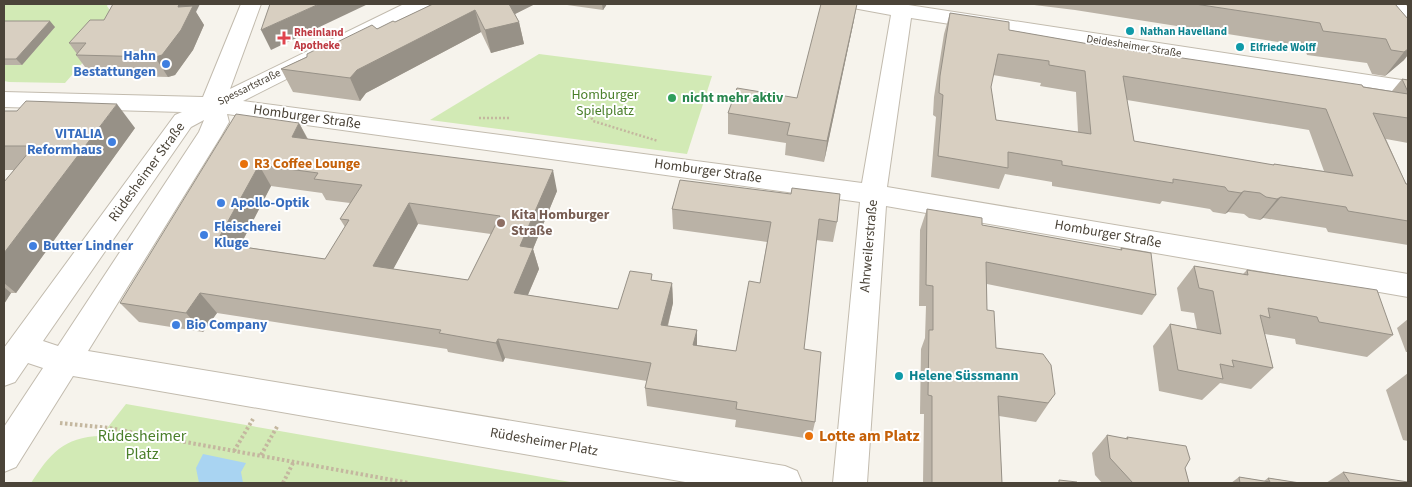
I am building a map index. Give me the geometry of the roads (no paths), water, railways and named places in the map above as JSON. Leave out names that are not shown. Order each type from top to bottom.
[{"type":"street","points":[[4,456],[217,122],[212,105],[251,4]]},
{"type":"street","name":"Spessartstraße","points":[[212,105],[420,4]]},
{"type":"street","name":"Deidesheimer Straße","points":[[860,4],[1408,88]]},
{"type":"street","points":[[1394,4],[1408,19]]},
{"type":"street","name":"Ahrweilerstraße","points":[[850,483],[874,194],[902,10]]},
{"type":"street","name":"Homburger Straße","points":[[4,99],[212,105],[874,194],[1408,286]]},
{"type":"street","name":"Rüdesheimer Straße","points":[[12,360],[183,120],[212,105]]},
{"type":"street","name":"Rüdesheimer Straße","points":[[12,360],[65,361]]},
{"type":"street","name":"Rüdesheimer Platz","points":[[65,361],[785,483]]},
{"type":"water","points":[[203,454],[246,463],[241,472],[243,483],[199,483],[196,468]]},
{"type":"place","name":"Nathan Havelland","points":[[1130,31]]},
{"type":"place","name":"Rheinland Apotheke","points":[[284,38]]},
{"type":"place","name":"Elfriede Wolff","points":[[1240,47]]},
{"type":"place","name":"Hahn Bestattungen","points":[[166,64]]},
{"type":"place","name":"nicht mehr aktiv","points":[[672,98]]},
{"type":"place","name":"VITALIA Reformhaus","points":[[112,142]]},
{"type":"place","name":"R3 Coffee Lounge","points":[[244,164]]},
{"type":"place","name":"Apollo-Optik","points":[[221,203]]},
{"type":"place","name":"Kita Homburger Straße","points":[[501,223]]},
{"type":"place","name":"Fleischerei Kluge","points":[[204,235]]},
{"type":"place","name":"Butter Lindner","points":[[33,246]]},
{"type":"place","name":"Bio Company","points":[[176,325]]},
{"type":"place","name":"Helene Süssmann","points":[[899,376]]},
{"type":"place","name":"Lotte am Platz","points":[[809,436]]},
{"type":"park label","name":"Homburger Spielplatz","points":[[605,104]]}]
